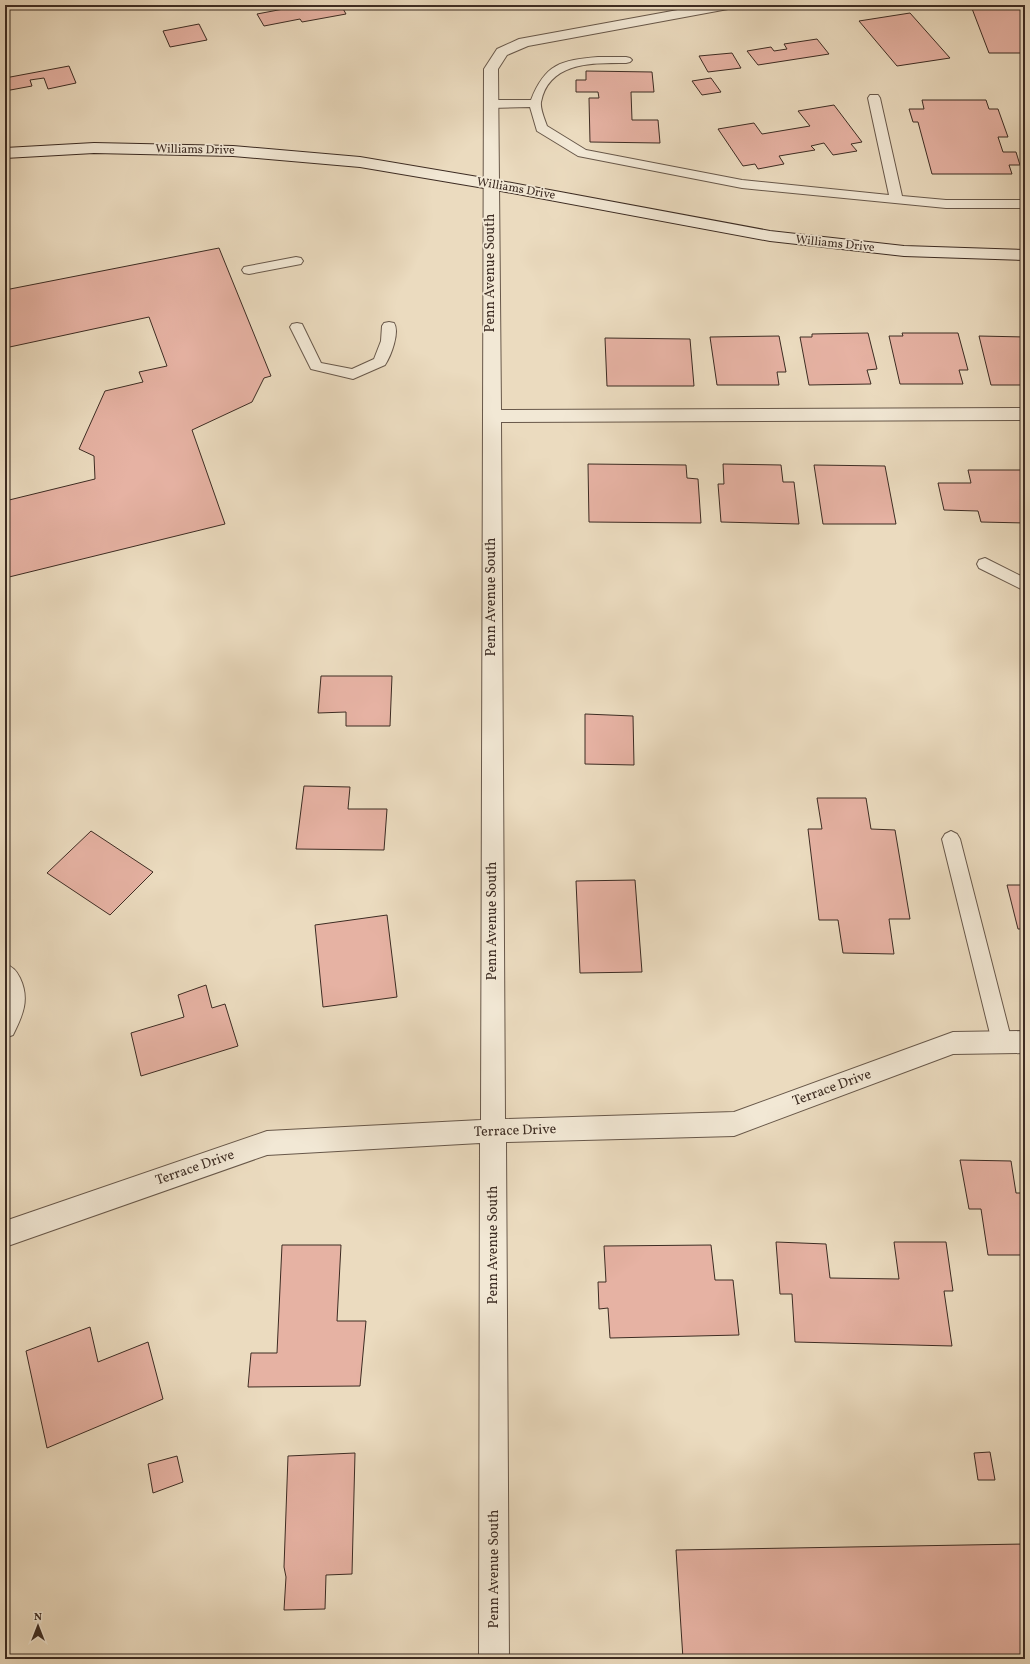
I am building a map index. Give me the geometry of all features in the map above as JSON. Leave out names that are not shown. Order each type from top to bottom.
[{"type":"street","name":"Penn Avenue South","points":[[494,1659],[490,69],[502,52],[524,42],[728,5]]},
{"type":"street","name":"Williams Drive","points":[[5,153],[94,148],[233,151],[360,162],[490,184],[770,236],[904,251],[1025,256]]},
{"type":"street","points":[[491,416],[1025,414]]},
{"type":"street","points":[[5,974],[14,992],[13,1012],[5,1027]]},
{"type":"street","name":"Terrace Drive","points":[[5,1234],[267,1144],[493,1131],[734,1124],[953,1043],[1014,1042]]},
{"type":"lane","points":[[626,60],[592,60],[562,68],[551,74],[539,93],[535,103],[541,128],[582,153],[742,184],[946,204],[1025,204]]},
{"type":"lane","points":[[874,98],[896,199]]},
{"type":"lane","points":[[490,104],[535,103]]},
{"type":"lane","points":[[249,270],[296,261]]},
{"type":"lane","points":[[297,326],[316,366],[353,374],[380,362],[388,341],[389,326]]},
{"type":"lane","points":[[986,564],[1025,585]]},
{"type":"lane","points":[[951,839],[1014,1042]]},
{"type":"building","points":[[292,5],[341,5],[346,14],[302,22],[300,19],[264,26],[257,14],[294,7]]},
{"type":"building","points":[[1025,5],[1025,53],[989,53],[971,6]]},
{"type":"building","points":[[910,13],[950,58],[897,66],[859,21]]},
{"type":"building","points":[[199,24],[207,40],[170,47],[163,31]]},
{"type":"building","points":[[817,39],[829,54],[758,65],[747,51],[771,47],[774,51],[787,49],[784,44]]},
{"type":"building","points":[[732,53],[741,68],[708,72],[699,56]]},
{"type":"building","points":[[69,66],[76,83],[48,89],[44,78],[30,80],[32,86],[5,91],[5,78]]},
{"type":"building","points":[[586,71],[652,72],[654,92],[631,92],[632,120],[658,120],[660,143],[590,142],[589,98],[599,98],[598,92],[576,92],[576,80],[586,80]]},
{"type":"building","points":[[711,78],[721,92],[702,95],[692,81]]},
{"type":"building","points":[[922,100],[986,100],[989,109],[998,109],[1008,137],[998,137],[1003,152],[1016,152],[1020,165],[1009,165],[1012,174],[932,174],[918,122],[913,122],[909,109],[924,109]]},
{"type":"building","points":[[834,105],[862,142],[851,144],[857,151],[833,155],[824,143],[811,146],[815,150],[779,156],[784,164],[758,169],[755,164],[743,166],[718,129],[754,123],[762,134],[810,126],[798,111]]},
{"type":"building","points":[[219,248],[271,376],[264,378],[252,402],[192,430],[225,524],[5,578],[5,501],[95,479],[94,456],[79,449],[105,391],[143,382],[139,372],[167,366],[149,317],[5,348],[5,290]]},
{"type":"building","points":[[868,333],[877,369],[867,370],[871,384],[809,385],[800,337],[812,337],[812,334]]},
{"type":"building","points":[[902,333],[958,333],[968,370],[959,370],[963,384],[900,384],[889,336],[903,336]]},
{"type":"building","points":[[779,336],[786,372],[777,372],[779,385],[717,385],[710,337]]},
{"type":"building","points":[[979,336],[1025,337],[1025,385],[991,385]]},
{"type":"building","points":[[605,338],[690,339],[694,386],[607,386]]},
{"type":"building","points":[[588,464],[686,465],[687,478],[698,479],[701,523],[589,522]]},
{"type":"building","points":[[723,464],[781,465],[783,482],[794,482],[799,524],[721,522],[718,484],[724,484]]},
{"type":"building","points":[[814,465],[885,466],[896,524],[823,524]]},
{"type":"building","points":[[968,470],[1025,470],[1025,523],[981,522],[978,511],[944,510],[938,483],[971,483]]},
{"type":"building","points":[[321,676],[392,676],[390,726],[346,726],[346,712],[318,713]]},
{"type":"building","points":[[585,714],[633,716],[634,765],[585,764]]},
{"type":"building","points":[[304,786],[350,787],[348,809],[387,809],[384,850],[296,849]]},
{"type":"building","points":[[817,798],[866,798],[871,829],[895,830],[910,919],[889,919],[894,954],[843,953],[838,920],[819,920],[808,829],[822,829]]},
{"type":"building","points":[[91,831],[153,872],[110,915],[47,873]]},
{"type":"building","points":[[635,880],[642,972],[580,973],[576,881]]},
{"type":"building","points":[[1007,885],[1025,885],[1025,929],[1018,929]]},
{"type":"building","points":[[387,915],[397,997],[323,1007],[315,925]]},
{"type":"building","points":[[206,985],[212,1008],[225,1004],[238,1046],[141,1076],[131,1033],[184,1017],[178,995]]},
{"type":"building","points":[[960,1160],[1011,1161],[1016,1193],[1025,1193],[1025,1255],[988,1255],[981,1209],[969,1209]]},
{"type":"building","points":[[776,1242],[826,1244],[830,1278],[899,1279],[894,1242],[946,1242],[953,1291],[944,1291],[952,1346],[795,1342],[792,1294],[780,1294]]},
{"type":"building","points":[[282,1245],[341,1245],[337,1321],[366,1321],[360,1386],[248,1387],[251,1353],[277,1353]]},
{"type":"building","points":[[711,1245],[715,1280],[733,1280],[739,1335],[610,1338],[608,1308],[599,1309],[598,1282],[606,1282],[604,1246]]},
{"type":"building","points":[[90,1327],[98,1362],[148,1342],[163,1399],[47,1448],[26,1351]]},
{"type":"building","points":[[990,1452],[995,1480],[978,1480],[974,1453]]},
{"type":"building","points":[[355,1453],[352,1574],[326,1575],[325,1609],[284,1610],[288,1456]]},
{"type":"building","points":[[177,1456],[183,1482],[153,1493],[148,1464]]},
{"type":"building","points":[[1025,1544],[1025,1657],[934,1659],[683,1659],[676,1550]]}]
